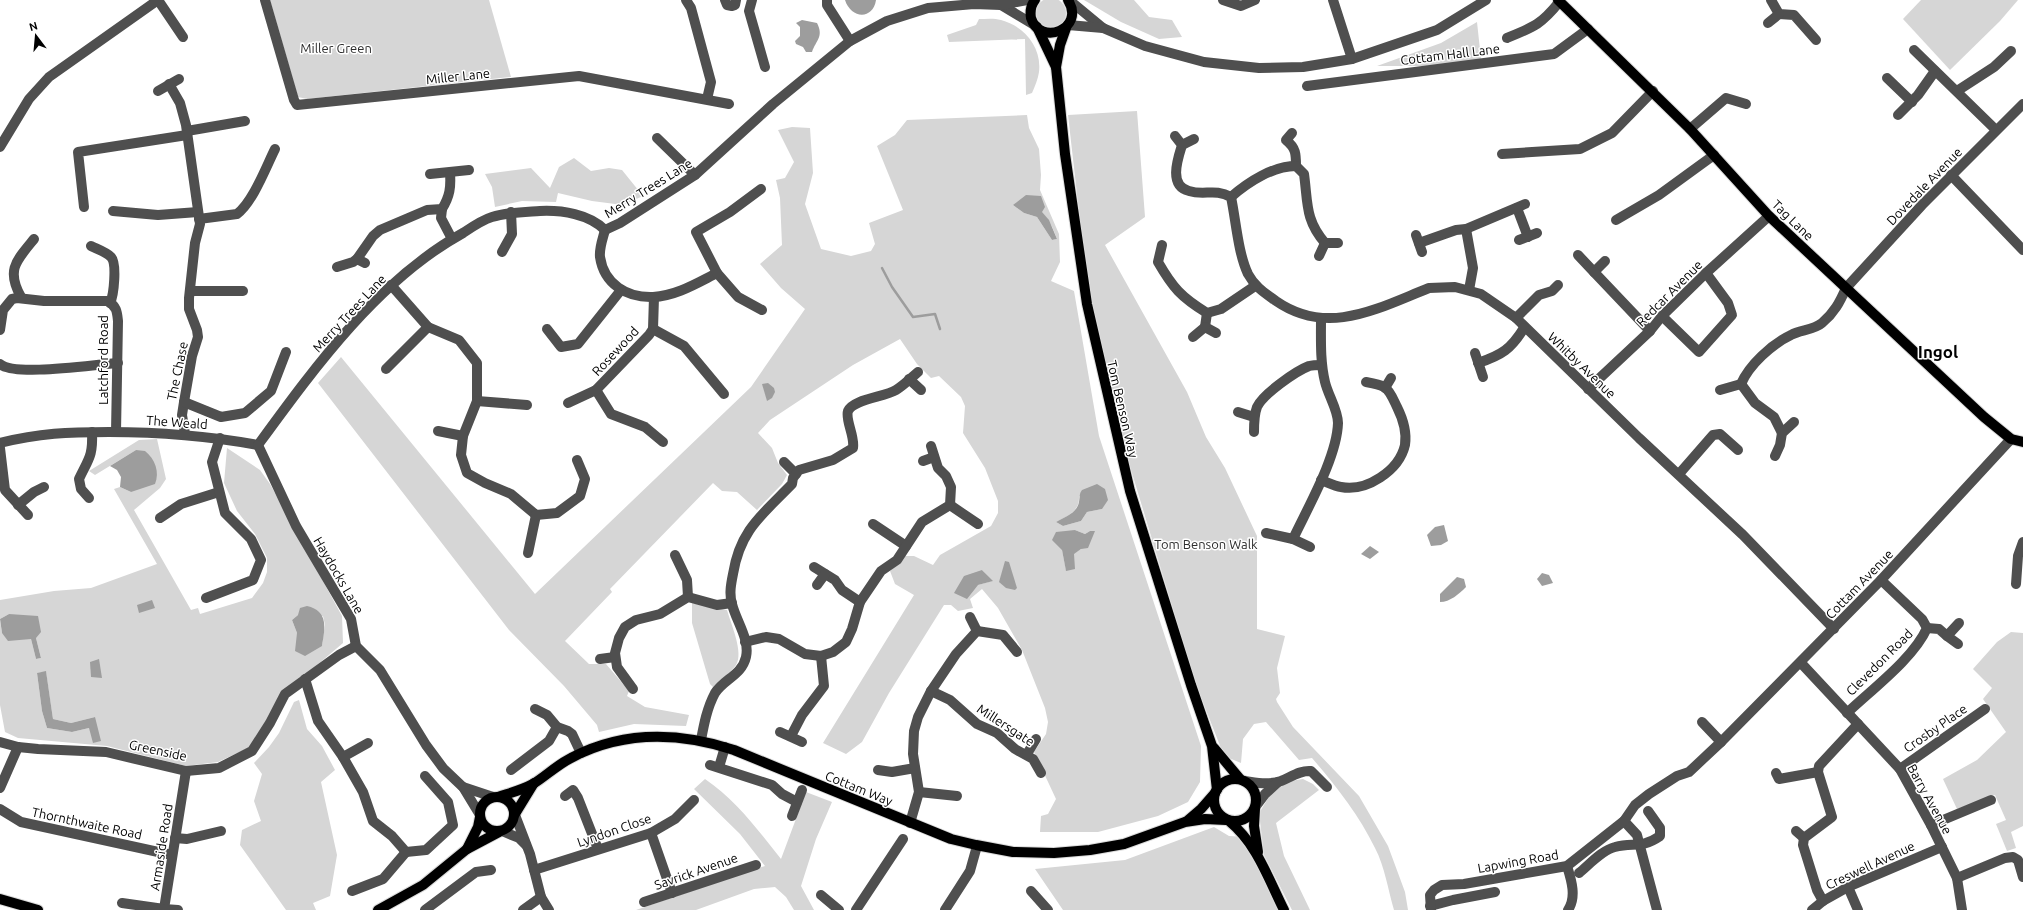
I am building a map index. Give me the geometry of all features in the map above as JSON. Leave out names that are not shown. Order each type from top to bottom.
[{"type":"main road","name":"Tom Benson Way","points":[[1035,0],[1031,9],[1031,15],[1056,67]]},
{"type":"main road","name":"Tom Benson Way","points":[[1069,0],[1072,12],[1060,45],[1056,67],[1072,208],[1087,304],[1115,433],[1143,537],[1212,746],[1216,791]]},
{"type":"main road","name":"Tag Lane","points":[[1559,1],[1653,91],[1690,129],[1769,216],[1984,417],[2011,439],[2023,442]]},
{"type":"main road","points":[[1036,27],[1048,33],[1054,33],[1067,26]]},
{"type":"main road","name":"Cottam Way","points":[[496,797],[534,783],[559,765],[581,753],[610,742],[645,736],[674,736],[701,740],[725,747],[910,823],[977,846],[1033,853],[1090,850],[1124,844],[1185,822],[1205,819],[1227,820]]},
{"type":"main road","name":"Tom Benson Way","points":[[1212,746],[1242,780]]},
{"type":"main road","points":[[1258,854],[1254,826],[1256,794],[1249,784],[1242,780],[1227,781],[1216,791],[1214,799],[1217,811],[1245,836],[1258,854],[1284,910]]},
{"type":"main road","name":"Cottam Way","points":[[515,814],[534,783]]},
{"type":"main road","name":"Cottam Way","points":[[1185,822],[1201,809],[1216,791]]},
{"type":"main road","points":[[378,910],[423,885],[467,849],[511,825],[515,814],[512,804],[504,798],[496,797],[483,804],[478,827],[467,849]]},
{"type":"main road","points":[[1227,820],[1241,821],[1251,814],[1255,807]]},
{"type":"main road","points":[[480,816],[485,826],[494,832],[501,831]]},
{"type":"main road","points":[[0,899],[38,910]]},
{"type":"street","points":[[0,147],[29,99],[49,77],[158,0],[183,37]]},
{"type":"street","name":"Miller Lane","points":[[265,0],[294,100],[298,105],[579,76],[729,104]]},
{"type":"street","points":[[686,0],[691,8],[711,82],[707,100]]},
{"type":"street","points":[[725,0],[726,5],[730,6],[736,2],[750,3],[765,67]]},
{"type":"street","points":[[826,0],[827,5],[850,41]]},
{"type":"street","name":"Merry Trees Lane","points":[[258,444],[298,390],[339,341],[391,285],[420,261],[452,239],[491,217],[511,212],[559,210],[600,224],[605,230],[620,223],[695,175],[773,104],[850,41],[887,21],[928,8],[974,4],[1001,5],[1027,0]]},
{"type":"street","points":[[1069,0],[1103,28],[1164,52],[1204,62],[1241,67],[1303,67],[1352,59],[1437,30],[1486,0]]},
{"type":"street","points":[[1223,0],[1241,6],[1255,0]]},
{"type":"street","points":[[1333,0],[1352,59]]},
{"type":"street","points":[[1771,0],[1779,14]]},
{"type":"street","points":[[1508,38],[1531,29],[1546,19],[1559,1]]},
{"type":"street","name":"Merry Trees Lane","points":[[1001,5],[1036,27]]},
{"type":"street","points":[[1768,24],[1779,14],[1794,15],[1816,40]]},
{"type":"street","points":[[1067,26],[1103,28]]},
{"type":"street","name":"Cottam Hall Lane","points":[[1307,86],[1554,54],[1588,29]]},
{"type":"street","points":[[1914,50],[1996,130]]},
{"type":"street","points":[[1957,91],[1994,67],[2004,53]]},
{"type":"street","points":[[1898,115],[1928,84],[1935,71]]},
{"type":"street","points":[[158,91],[179,78]]},
{"type":"street","points":[[1887,78],[1912,102]]},
{"type":"street","name":"The Chase","points":[[169,84],[180,103],[187,133],[199,216],[199,233],[195,243],[190,291],[190,309],[198,330],[198,337],[192,356],[182,415],[184,434]]},
{"type":"street","points":[[1502,154],[1580,149],[1612,133],[1653,91]]},
{"type":"street","points":[[1690,129],[1726,98],[1746,104]]},
{"type":"street","name":"Dovedale Avenue","points":[[1741,384],[1746,373],[1767,352],[1791,335],[1820,324],[1830,315],[1839,305],[1846,288],[1951,175],[2023,104]]},
{"type":"street","points":[[84,207],[78,152],[187,133],[245,121]]},
{"type":"street","points":[[1175,136],[1182,145]]},
{"type":"street","points":[[1284,137],[1293,146],[1296,152],[1296,166]]},
{"type":"street","points":[[657,138],[695,175]]},
{"type":"street","points":[[1194,139],[1182,145],[1175,168],[1178,181],[1184,189],[1195,192],[1216,191],[1231,197],[1243,186],[1277,169],[1286,166],[1296,166],[1304,174],[1309,218],[1315,232],[1325,243],[1338,243]]},
{"type":"street","points":[[113,211],[199,216],[237,214],[241,211],[250,198],[275,149]]},
{"type":"street","points":[[1616,220],[1659,195],[1714,155]]},
{"type":"street","points":[[430,174],[468,170]]},
{"type":"street","points":[[450,173],[451,189],[442,209],[442,218],[452,239]]},
{"type":"street","points":[[1951,175],[2023,250]]},
{"type":"street","points":[[761,189],[730,212],[696,232],[717,273],[738,297],[762,310]]},
{"type":"street","name":"Whitby Avenue","points":[[1231,197],[1242,256],[1248,273],[1255,286],[1284,307],[1321,318],[1358,316],[1429,288],[1455,287],[1469,290],[1491,299],[1516,318],[1524,328],[1743,535],[1834,629]]},
{"type":"street","points":[[1419,243],[1456,230],[1466,229],[1521,206],[1528,237]]},
{"type":"street","points":[[337,267],[361,261],[373,236],[380,230],[427,210],[442,209]]},
{"type":"street","points":[[502,252],[512,234],[511,212]]},
{"type":"street","name":"Redcar Avenue","points":[[1588,388],[1650,331],[1662,316],[1706,273],[1769,216]]},
{"type":"street","points":[[1466,229],[1473,268],[1469,290]]},
{"type":"street","points":[[605,230],[600,256],[604,271],[610,282],[621,290],[635,296],[654,297],[682,290],[717,273]]},
{"type":"street","points":[[0,330],[3,310],[12,299],[22,297],[13,277],[14,267],[34,239]]},
{"type":"street","points":[[1319,256],[1325,243]]},
{"type":"street","points":[[1162,245],[1153,262],[1172,286],[1188,301],[1207,313],[1221,309],[1255,286]]},
{"type":"street","points":[[91,246],[110,256],[114,262],[113,293],[110,303]]},
{"type":"street","points":[[1578,255],[1650,331]]},
{"type":"street","points":[[1594,272],[1605,261]]},
{"type":"street","points":[[1662,316],[1700,352],[1732,315],[1728,303],[1706,273]]},
{"type":"street","points":[[391,285],[428,327],[459,340],[477,363],[477,401],[463,436],[461,455],[467,473],[485,483],[511,494],[536,515],[557,513],[580,496],[585,479],[577,460]]},
{"type":"street","points":[[1516,318],[1539,295],[1552,291],[1558,285]]},
{"type":"street","points":[[547,329],[561,347],[578,344],[621,290]]},
{"type":"street","points":[[190,291],[242,291]]},
{"type":"street","name":"Latchford Road","points":[[22,297],[44,301],[96,301],[110,303],[117,309],[118,363],[116,432]]},
{"type":"street","name":"Rosewood","points":[[568,403],[596,390],[653,329],[654,297]]},
{"type":"street","points":[[1193,337],[1205,327],[1207,313]]},
{"type":"street","points":[[1293,539],[1321,480],[1336,435],[1338,420],[1325,382],[1322,365],[1321,318]]},
{"type":"street","points":[[386,369],[428,327]]},
{"type":"street","points":[[1205,327],[1216,333]]},
{"type":"street","points":[[1483,377],[1476,358],[1496,356],[1509,349],[1524,328]]},
{"type":"street","name":"Rosewood","points":[[653,329],[684,346],[724,394]]},
{"type":"street","points":[[184,402],[221,417],[245,413],[271,391],[286,352]]},
{"type":"street","points":[[0,364],[8,368],[19,369],[68,368],[118,363]]},
{"type":"street","points":[[1254,432],[1254,417],[1258,405],[1287,379],[1310,366],[1322,365]]},
{"type":"street","points":[[701,740],[709,707],[716,692],[743,666],[746,656],[745,642],[732,603],[730,587],[735,557],[740,543],[748,530],[792,484],[793,478],[799,470],[833,460],[853,448],[854,440],[848,417],[848,410],[854,404],[896,390],[918,372]]},
{"type":"street","points":[[1385,388],[1391,378]]},
{"type":"street","points":[[909,379],[921,390]]},
{"type":"street","points":[[1321,480],[1341,487],[1354,487],[1368,484],[1381,477],[1401,456],[1405,445],[1405,427],[1393,398],[1385,388],[1366,382]]},
{"type":"street","points":[[1720,390],[1741,384],[1755,403],[1774,417],[1782,433],[1780,445],[1775,456]]},
{"type":"street","name":"Rosewood","points":[[596,390],[611,414],[645,427],[663,442]]},
{"type":"street","points":[[477,401],[527,405]]},
{"type":"street","points":[[1238,412],[1254,417]]},
{"type":"street","points":[[1782,433],[1794,422]]},
{"type":"street","points":[[438,431],[463,436]]},
{"type":"street","points":[[89,498],[81,489],[79,478],[91,459],[93,450],[92,432]]},
{"type":"street","name":"The Weald","points":[[0,443],[46,433],[116,432],[184,434],[258,444]]},
{"type":"street","points":[[1679,474],[1713,435],[1720,434],[1738,450]]},
{"type":"street","points":[[206,598],[253,580],[262,560],[251,539],[225,513],[212,462],[220,438]]},
{"type":"street","name":"Cottam Avenue","points":[[1689,772],[1834,629],[2011,439]]},
{"type":"street","name":"Haydocks Lane","points":[[258,444],[296,526],[351,619],[356,646]]},
{"type":"street","points":[[931,446],[938,468],[946,476],[951,487],[950,504]]},
{"type":"street","points":[[0,448],[5,490],[28,515]]},
{"type":"street","points":[[923,461],[934,457]]},
{"type":"street","points":[[784,462],[796,474]]},
{"type":"street","points":[[18,505],[34,492],[44,487]]},
{"type":"street","points":[[160,518],[181,504],[219,492]]},
{"type":"street","points":[[950,504],[978,524]]},
{"type":"street","points":[[745,642],[766,637],[779,639],[805,654],[821,656],[833,652],[846,642],[852,629],[860,602],[882,571],[897,560],[922,522],[950,504]]},
{"type":"street","points":[[528,553],[536,515]]},
{"type":"street","points":[[873,524],[906,546]]},
{"type":"street","points":[[1266,533],[1293,539],[1310,547]]},
{"type":"street","points":[[2016,584],[2018,556],[2023,542]]},
{"type":"street","points":[[675,555],[687,580],[688,597]]},
{"type":"street","points":[[814,567],[835,580],[842,590],[860,602]]},
{"type":"street","points":[[817,585],[825,574]]},
{"type":"street","name":"Clevedon Road","points":[[1881,580],[1922,620],[1927,628]]},
{"type":"street","points":[[633,689],[617,667],[616,657],[619,638],[625,627],[636,620],[660,614],[688,597],[717,605],[732,603]]},
{"type":"street","points":[[970,617],[977,631]]},
{"type":"street","points":[[1947,636],[1959,623]]},
{"type":"street","name":"Clevedon Road","points":[[1927,628],[1939,629],[1958,644]]},
{"type":"street","name":"Clevedon Road","points":[[1847,713],[1896,667],[1923,638],[1927,628]]},
{"type":"street","points":[[977,631],[1002,635],[1017,652]]},
{"type":"street","points":[[910,823],[920,792],[913,754],[914,731],[918,718],[931,691],[956,654],[977,631]]},
{"type":"street","points":[[356,646],[380,670],[426,745],[442,768],[463,787],[480,816]]},
{"type":"street","name":"Greenside","points":[[0,742],[18,747],[106,752],[186,771],[219,768],[252,752],[270,723],[285,694],[339,655],[356,646]]},
{"type":"street","points":[[791,736],[802,715],[824,686],[821,656]]},
{"type":"street","points":[[600,659],[616,657]]},
{"type":"street","name":"Barry Avenue","points":[[1800,662],[1900,769],[1932,825],[1957,878],[1962,910]]},
{"type":"street","points":[[305,679],[318,721],[343,757],[363,792],[373,821],[392,836],[406,852]]},
{"type":"street","name":"Millersgate","points":[[931,691],[950,700],[976,724],[997,733],[1008,744],[1033,758],[1041,773]]},
{"type":"street","points":[[535,709],[547,714],[557,727],[568,730],[572,734],[581,753]]},
{"type":"street","name":"Crosby Place","points":[[1900,769],[1985,709]]},
{"type":"street","points":[[1702,722],[1721,742]]},
{"type":"street","points":[[1823,901],[1817,890],[1803,845],[1804,838],[1832,816],[1818,772],[1821,762],[1858,724]]},
{"type":"street","points":[[511,770],[549,741],[557,727]]},
{"type":"street","points":[[780,732],[802,742]]},
{"type":"street","points":[[1027,754],[1036,739]]},
{"type":"street","points":[[343,757],[368,743]]},
{"type":"street","points":[[0,788],[18,747]]},
{"type":"street","points":[[725,747],[714,766],[772,785],[782,794],[797,802]]},
{"type":"street","points":[[878,770],[892,772],[916,768]]},
{"type":"street","name":"Armaside Road","points":[[122,903],[164,909],[186,771]]},
{"type":"street","points":[[1242,780],[1263,783],[1280,781],[1303,771],[1311,771],[1327,787]]},
{"type":"street","name":"Lapwing Road","points":[[1495,892],[1430,908],[1430,895],[1434,890],[1442,886],[1464,884],[1567,866],[1624,821],[1635,805],[1649,794],[1677,776],[1689,772]]},
{"type":"street","points":[[1776,773],[1779,779],[1818,772]]},
{"type":"street","points":[[352,891],[383,879],[406,852],[426,850],[453,825],[448,802],[425,776]]},
{"type":"street","points":[[1255,807],[1265,794],[1280,781]]},
{"type":"street","points":[[463,787],[496,797]]},
{"type":"street","points":[[565,796],[573,790],[578,798],[598,849]]},
{"type":"street","points":[[792,816],[802,790]]},
{"type":"street","points":[[920,792],[957,796]]},
{"type":"street","name":"Lyndon Close","points":[[534,870],[651,833],[675,818],[694,800]]},
{"type":"street","points":[[1932,825],[1991,800]]},
{"type":"street","name":"Thornthwaite Road","points":[[0,809],[21,822],[172,855]]},
{"type":"street","points":[[1579,873],[1610,848],[1620,846],[1640,846],[1660,836],[1661,832],[1658,823],[1648,811]]},
{"type":"street","points":[[515,814],[534,870],[541,897],[549,910]]},
{"type":"street","points":[[1624,821],[1637,835],[1657,910]]},
{"type":"street","points":[[175,838],[187,839],[222,831]]},
{"type":"street","points":[[501,831],[519,838],[526,845]]},
{"type":"street","points":[[1796,831],[1804,838]]},
{"type":"street","points":[[651,833],[672,893]]},
{"type":"street","points":[[856,910],[903,839]]},
{"type":"street","points":[[945,910],[970,871],[977,846]]},
{"type":"street","name":"Creswell Avenue","points":[[1812,910],[1823,901],[1848,887],[1942,847]]},
{"type":"street","points":[[1957,878],[2005,858],[2013,857],[2018,860],[2023,877]]},
{"type":"street","name":"Savrick Avenue","points":[[644,902],[756,865]]},
{"type":"street","points":[[1567,866],[1573,890],[1571,906],[1568,910]]},
{"type":"street","points":[[429,909],[476,872],[491,870]]},
{"type":"street","points":[[1848,887],[1858,910]]},
{"type":"street","points":[[1031,891],[1048,910]]},
{"type":"street","points":[[821,895],[839,910]]},
{"type":"street","points":[[523,910],[541,897]]},
{"type":"street","points":[[164,909],[178,910]]},
{"type":"green space","points":[[1051,-2],[1061,3],[1066,13],[1061,23],[1051,28],[1041,23],[1036,13],[1041,3]]},
{"type":"green space","name":"Miller Green","points":[[270,0],[489,0],[511,77],[307,99],[298,97]]},
{"type":"green space","points":[[1084,0],[1134,0],[1149,17],[1172,20],[1182,37],[1159,39],[1121,22]]},
{"type":"green space","points":[[1921,0],[2018,0],[2000,21],[1950,70],[1903,19]]},
{"type":"green space","points":[[979,19],[996,19],[1009,23],[1024,32],[1030,39],[1038,54],[1039,63],[1039,75],[1032,93],[1026,95],[1025,39],[949,42],[947,35],[976,25]]},
{"type":"green space","points":[[1477,22],[1481,59],[1435,66],[1377,66],[1441,43]]},
{"type":"green space","name":"Tom Benson Walk","points":[[1137,111],[1145,217],[1105,245],[1187,392],[1206,437],[1225,468],[1257,536],[1257,629],[1285,636],[1277,668],[1280,693],[1276,699],[1277,702],[1293,727],[1359,796],[1388,846],[1405,892],[1408,910],[1394,910],[1381,863],[1369,836],[1330,779],[1312,758],[1299,760],[1266,722],[1254,724],[1243,739],[1241,763],[1224,756],[1195,682],[1119,430],[1089,300],[1068,115]]},
{"type":"green space","points":[[1027,115],[1029,128],[1039,149],[1041,175],[1040,190],[1059,234],[1060,262],[1051,281],[1074,291],[1099,436],[1201,746],[1200,782],[1188,802],[1158,816],[1098,832],[1040,832],[1041,816],[1048,814],[1056,799],[1034,752],[1046,734],[1048,722],[1045,708],[1022,650],[998,608],[982,589],[970,599],[973,608],[958,611],[951,605],[944,605],[889,693],[862,742],[846,754],[823,743],[914,595],[895,584],[890,571],[905,556],[914,556],[933,565],[940,555],[991,526],[998,513],[998,501],[985,468],[963,433],[965,406],[961,397],[939,376],[931,378],[917,364],[900,339],[853,365],[770,420],[758,433],[772,448],[778,463],[787,475],[782,484],[757,510],[737,492],[722,491],[713,483],[610,589],[612,592],[565,641],[589,664],[606,664],[629,691],[627,696],[645,707],[689,715],[686,726],[634,724],[599,732],[597,725],[564,686],[509,630],[318,383],[341,357],[535,594],[751,387],[805,309],[781,288],[760,264],[782,245],[780,198],[776,180],[785,178],[794,162],[778,130],[792,127],[810,128],[813,173],[805,204],[821,249],[851,256],[871,251],[875,244],[869,223],[903,210],[877,146],[895,135],[907,120]],"holes":[[[1013,205],[1030,208],[1042,213],[1050,223],[1057,239],[1052,240],[1037,217],[1024,213]],[[1079,496],[1102,509],[1087,512],[1081,521],[1063,526],[1056,522],[1065,518],[1072,512],[1078,506]],[[1075,530],[1085,534],[1090,531],[1081,549],[1073,554],[1066,570],[1062,550]],[[982,570],[992,581],[978,585]]]},
{"type":"green space","points":[[574,158],[591,171],[609,168],[622,170],[643,196],[623,205],[592,201],[558,193],[556,202],[522,201],[495,207],[492,187],[485,174],[531,168],[550,188],[559,167]]},
{"type":"green space","points":[[157,439],[166,479],[160,488],[134,510],[191,610],[198,608],[200,614],[252,598],[263,583],[267,572],[267,558],[255,534],[237,511],[224,483],[227,448],[260,470],[270,484],[342,616],[343,643],[303,677],[248,748],[218,762],[186,766],[107,746],[18,738],[5,732],[0,705],[0,620],[2,633],[31,639],[36,659],[41,658],[36,638],[9,614],[0,619],[0,600],[54,591],[91,588],[157,564],[114,489],[120,487],[131,492],[136,450],[95,475],[89,471],[139,440]],"holes":[[[298,615],[323,616],[325,625],[322,646],[297,633],[292,620]],[[46,672],[53,719],[71,723],[95,717],[89,728],[72,732],[47,728],[42,711],[37,673]]]},
{"type":"green space","points":[[692,603],[727,610],[738,646],[739,653],[736,665],[713,687],[710,684],[692,623]]},
{"type":"green space","points":[[2011,632],[2023,633],[2023,826],[2011,832],[2016,848],[2007,851],[1996,824],[2006,820],[1995,795],[1957,809],[1943,779],[1977,760],[2006,732],[1983,699],[1992,688],[1973,669],[1997,642]]},
{"type":"green space","points":[[299,700],[307,729],[322,746],[335,770],[321,782],[337,855],[330,896],[313,903],[316,910],[286,910],[240,845],[242,830],[261,821],[254,801],[262,774],[254,763],[269,747],[279,733],[294,702]]},
{"type":"green space","points":[[705,779],[737,806],[781,859],[806,792],[832,802],[816,839],[801,886],[814,910],[794,910],[786,897],[775,887],[754,889],[696,910],[636,910],[765,866],[740,834],[694,789]]},
{"type":"green space","points":[[1303,779],[1313,784],[1319,790],[1276,823],[1284,856],[1310,910],[1292,910],[1264,855],[1259,813],[1275,787],[1290,781]]},
{"type":"green space","points":[[1214,827],[1229,836],[1247,837],[1279,910],[1063,910],[1035,869],[1125,860]]},
{"type":"shaded area","points":[[845,0],[876,0],[871,11],[862,15],[852,11]]},
{"type":"shaded area","points":[[802,20],[817,23],[819,28],[820,35],[812,52],[806,52],[803,47],[796,44],[795,41],[800,36],[800,27],[796,23]]},
{"type":"shaded area","points":[[1026,195],[1041,196],[1045,207],[1042,212],[1049,220],[1057,239],[1052,240],[1037,217],[1024,213],[1013,205]]},
{"type":"shaded area","points":[[768,383],[774,388],[775,392],[772,398],[767,401],[762,384]]},
{"type":"shaded area","points":[[136,450],[145,451],[149,454],[156,466],[157,475],[155,484],[131,492],[120,487],[121,477],[117,470],[110,466]]},
{"type":"shaded area","points":[[1097,484],[1105,489],[1108,500],[1102,509],[1087,512],[1081,521],[1063,526],[1056,522],[1076,509],[1082,490]]},
{"type":"shaded area","points":[[1444,525],[1448,541],[1441,545],[1431,546],[1427,535],[1435,527]]},
{"type":"shaded area","points":[[1075,530],[1085,534],[1090,531],[1095,531],[1088,548],[1081,549],[1074,554],[1075,569],[1066,571],[1062,550],[1052,540],[1056,532]]},
{"type":"shaded area","points":[[1370,546],[1379,552],[1370,559],[1361,554]]},
{"type":"shaded area","points":[[1005,561],[1009,562],[1017,588],[1015,590],[1006,588],[999,582]]},
{"type":"shaded area","points":[[982,570],[993,581],[978,585],[967,599],[954,593],[964,576]]},
{"type":"shaded area","points":[[1542,573],[1549,575],[1553,583],[1542,586],[1537,579]]},
{"type":"shaded area","points":[[1457,577],[1464,579],[1466,587],[1451,599],[1440,602],[1440,594]]},
{"type":"shaded area","points":[[152,600],[155,608],[139,613],[137,605]]},
{"type":"shaded area","points":[[307,606],[314,608],[322,616],[324,622],[324,633],[322,646],[305,656],[295,651],[297,633],[292,620],[298,615],[300,608]]},
{"type":"shaded area","points":[[9,614],[38,616],[41,632],[36,638],[41,658],[36,659],[31,639],[8,641],[2,633],[0,619]]},
{"type":"shaded area","points":[[99,659],[102,678],[91,677],[90,662]]},
{"type":"shaded area","points":[[46,671],[53,719],[71,723],[95,717],[101,741],[93,743],[89,728],[72,732],[47,728],[42,711],[37,673]]},
{"type":"waterway","points":[[882,268],[892,287],[913,317],[935,314],[940,329]]},
{"type":"district","name":"Ingol","points":[[1938,352]]}]
